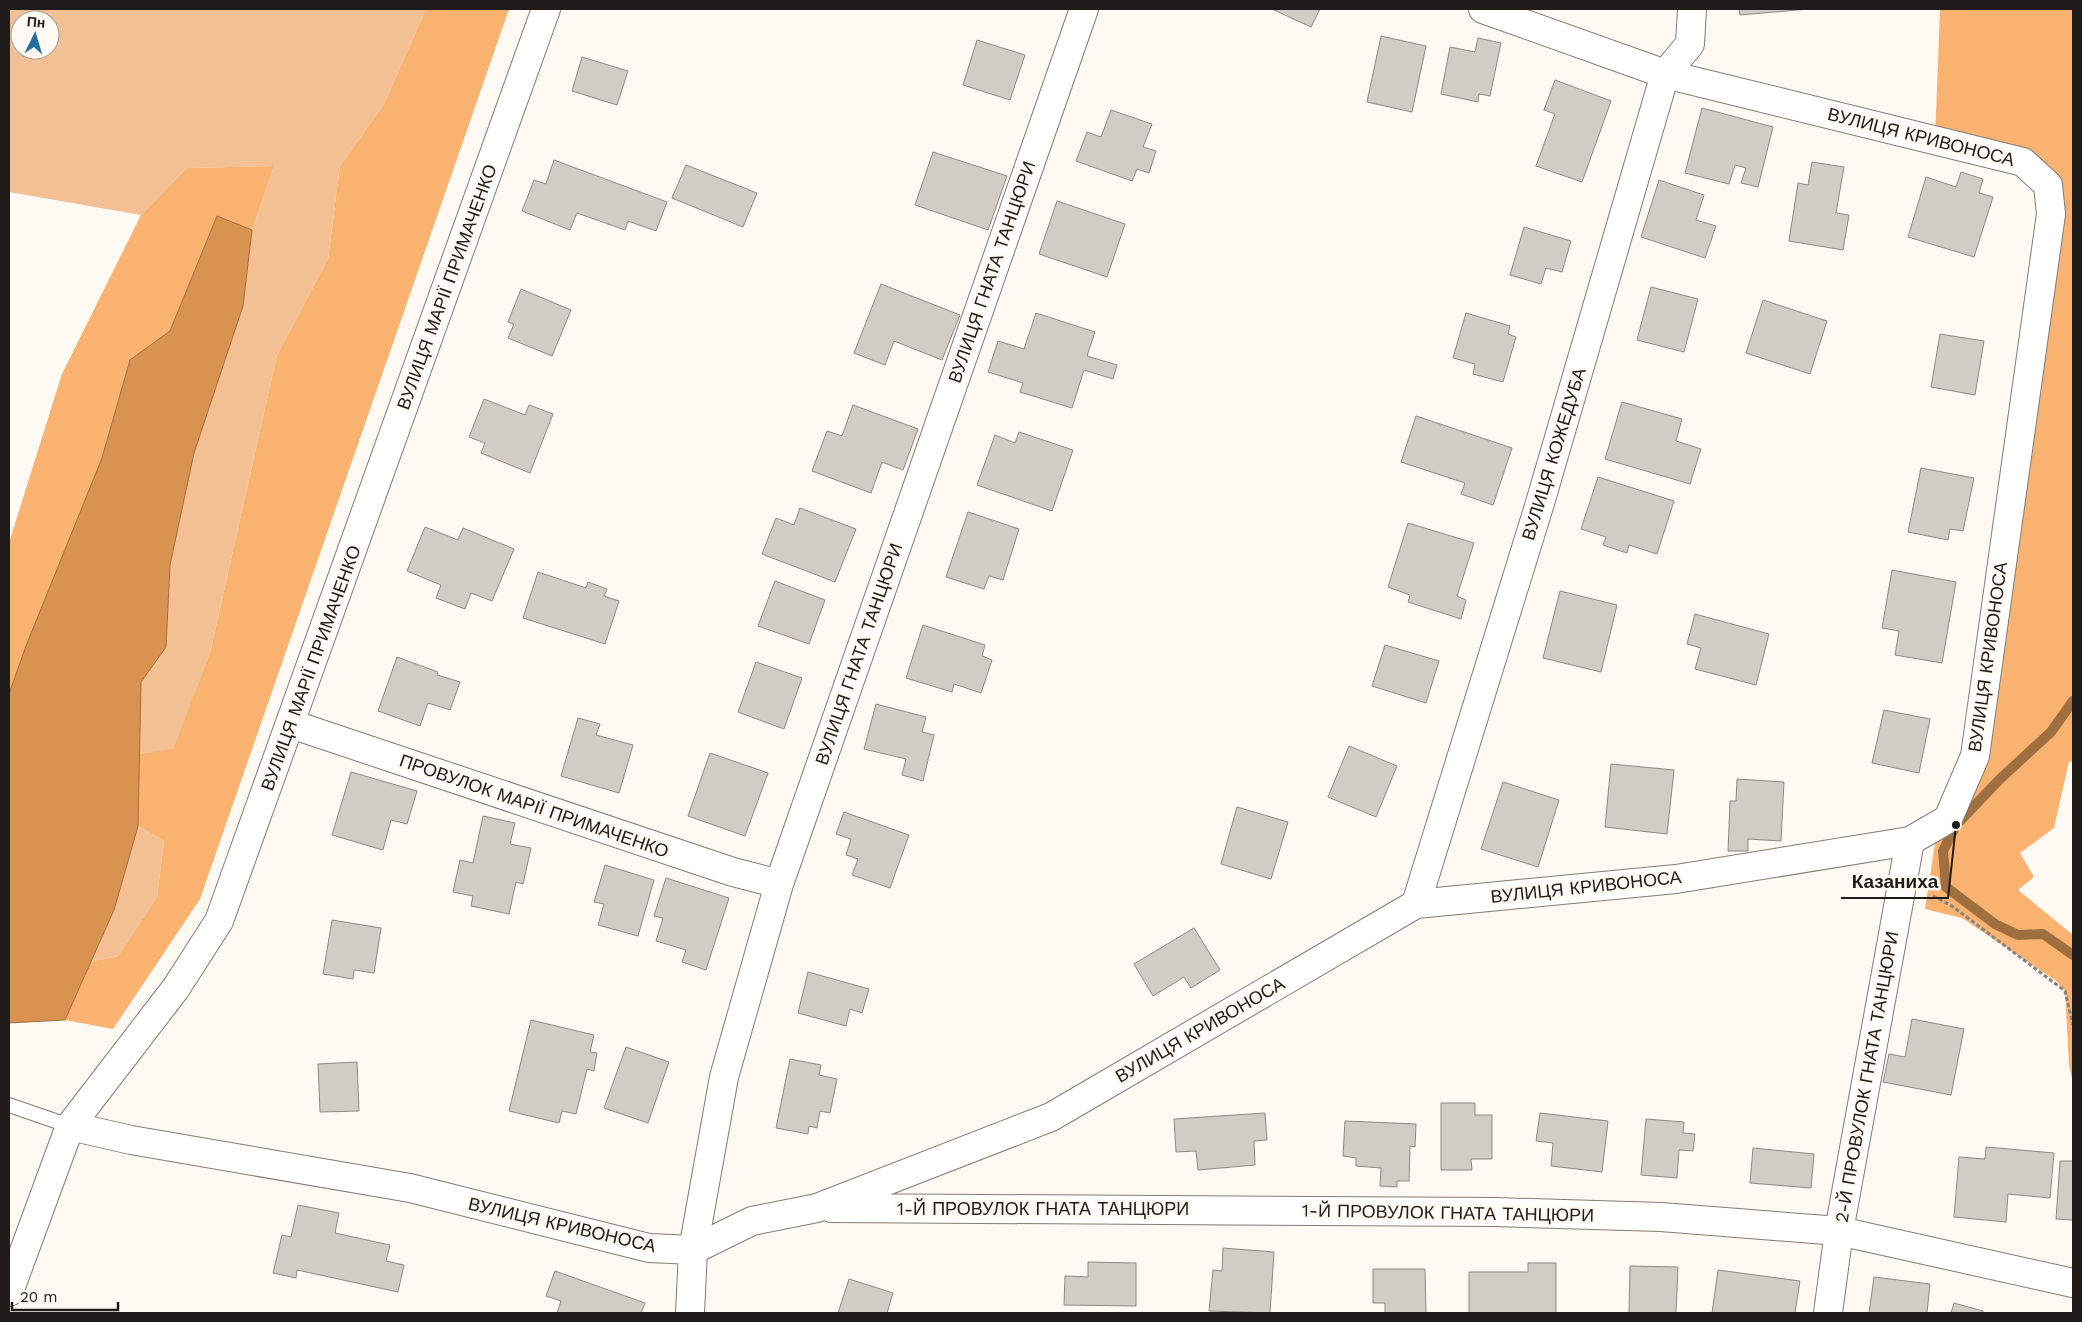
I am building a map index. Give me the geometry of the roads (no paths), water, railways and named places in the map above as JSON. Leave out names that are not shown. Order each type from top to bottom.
[{"type":"street","name":"ВУЛИЦЯ МАРІЇ ПРИМАЧЕНКО","points":[[9,1292],[70,1126],[176,988],[220,921],[546,9]]},
{"type":"street","name":"ВУЛИЦЯ ГНАТА ТАНЦЮРИ","points":[[690,1313],[693,1250],[724,1078],[779,884],[1084,9]]},
{"type":"street","name":"ВУЛИЦЯ КРИВОНОСА","points":[[70,1126],[130,1140],[410,1188],[649,1248],[693,1250],[752,1221],[817,1208],[1051,1117],[1416,904],[1676,879],[1910,841],[1948,819],[1975,756],[2051,214],[2048,185],[2022,162],[1665,74],[1483,9]]},
{"type":"street","name":"ВУЛИЦЯ КОЖЕДУБА","points":[[1416,904],[1540,503],[1665,74],[1690,44],[1692,9]]},
{"type":"street","name":"ПРОВУЛОК МАРІЇ ПРИМАЧЕНКО","points":[[291,724],[733,872],[779,884]]},
{"type":"street","name":"2-Й ПРОВУЛОК ГНАТА ТАНЦЮРИ","points":[[1828,1313],[1839,1231],[1910,841]]},
{"type":"street","name":"1-Й ПРОВУЛОК ГНАТА ТАНЦЮРИ","points":[[817,1208],[1494,1212],[1661,1217],[1839,1231],[2073,1282]]},
{"type":"lane","points":[[9,1105],[70,1126]]},
{"type":"waterway","points":[[2073,701],[2051,732],[2000,779],[1956,825],[1943,851],[1946,887],[1995,924],[2018,935],[2043,934],[2073,955]]},
{"type":"place","name":"Казаниха","points":[[1956,825]]}]
